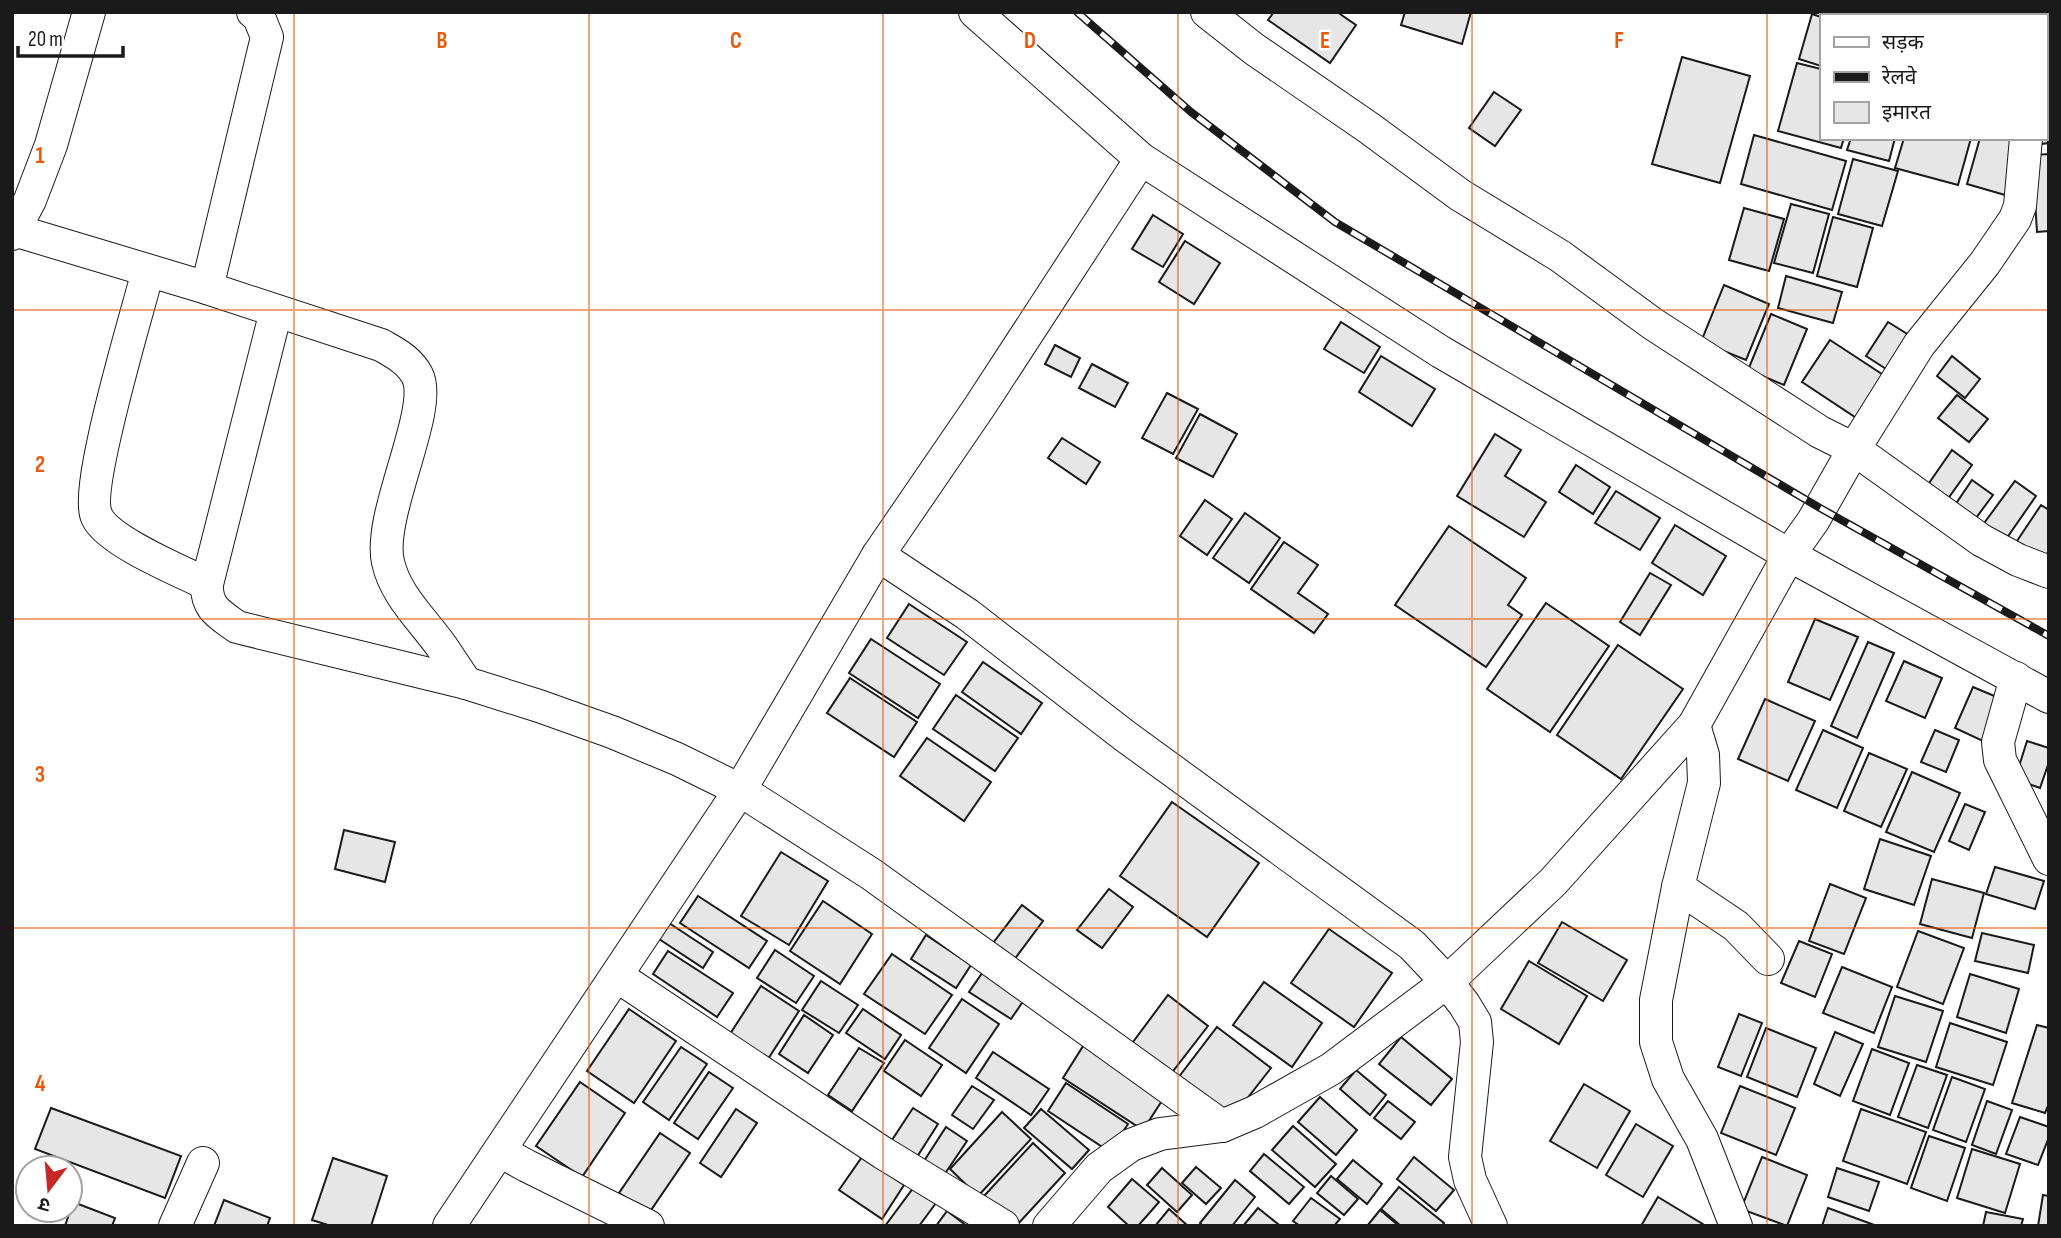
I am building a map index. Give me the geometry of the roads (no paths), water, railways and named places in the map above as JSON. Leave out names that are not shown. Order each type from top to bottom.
[{"type":"street","points":[[89,12],[51,145],[30,200],[13,232],[206,288],[381,345],[407,360],[418,376],[423,393],[398,487],[388,535],[387,560],[405,599],[466,683]]},
{"type":"street","points":[[206,288],[267,37],[259,17],[253,12]]},
{"type":"street","points":[[975,12],[1141,159],[1441,352],[1789,555],[2049,697]]},
{"type":"street","points":[[1208,12],[1254,49],[1370,128],[1460,195],[1560,256],[1653,324],[1820,432],[1854,449],[1982,540],[2018,560],[2049,572]]},
{"type":"street","points":[[1049,1226],[1099,1168],[1131,1145],[1160,1134],[1222,1126],[1255,1112],[1331,1069],[1447,982],[1553,882],[1695,725],[1789,555],[1813,521],[1919,345],[1985,263],[2015,219],[2021,206],[2026,140]]},
{"type":"street","points":[[449,1226],[740,790],[878,555],[980,406],[1141,159]]},
{"type":"street","points":[[148,271],[99,459],[94,498],[96,517],[110,532],[131,546],[207,584]]},
{"type":"street","points":[[276,311],[207,584],[206,597],[217,613],[237,627],[466,683],[612,732],[677,759],[740,790],[871,874],[1222,1126]]},
{"type":"street","points":[[878,555],[967,614],[1125,736],[1412,945],[1447,982],[1475,1022],[1477,1042],[1465,1157],[1471,1180],[1491,1226]]},
{"type":"street","points":[[2016,678],[1998,742],[2000,760],[2049,859]]},
{"type":"street","points":[[1695,725],[1703,755],[1704,783],[1678,887],[1656,1000],[1656,1042],[1668,1079],[1702,1139],[1735,1226]]},
{"type":"street","points":[[1678,887],[1736,926],[1768,959]]},
{"type":"street","points":[[617,976],[883,1153],[1003,1226]]},
{"type":"street","points":[[500,1151],[636,1223]]},
{"type":"street","points":[[175,1226],[203,1163]]},
{"type":"railway","points":[[1077,12],[1191,112],[1335,222],[1820,508],[2049,636]]}]
